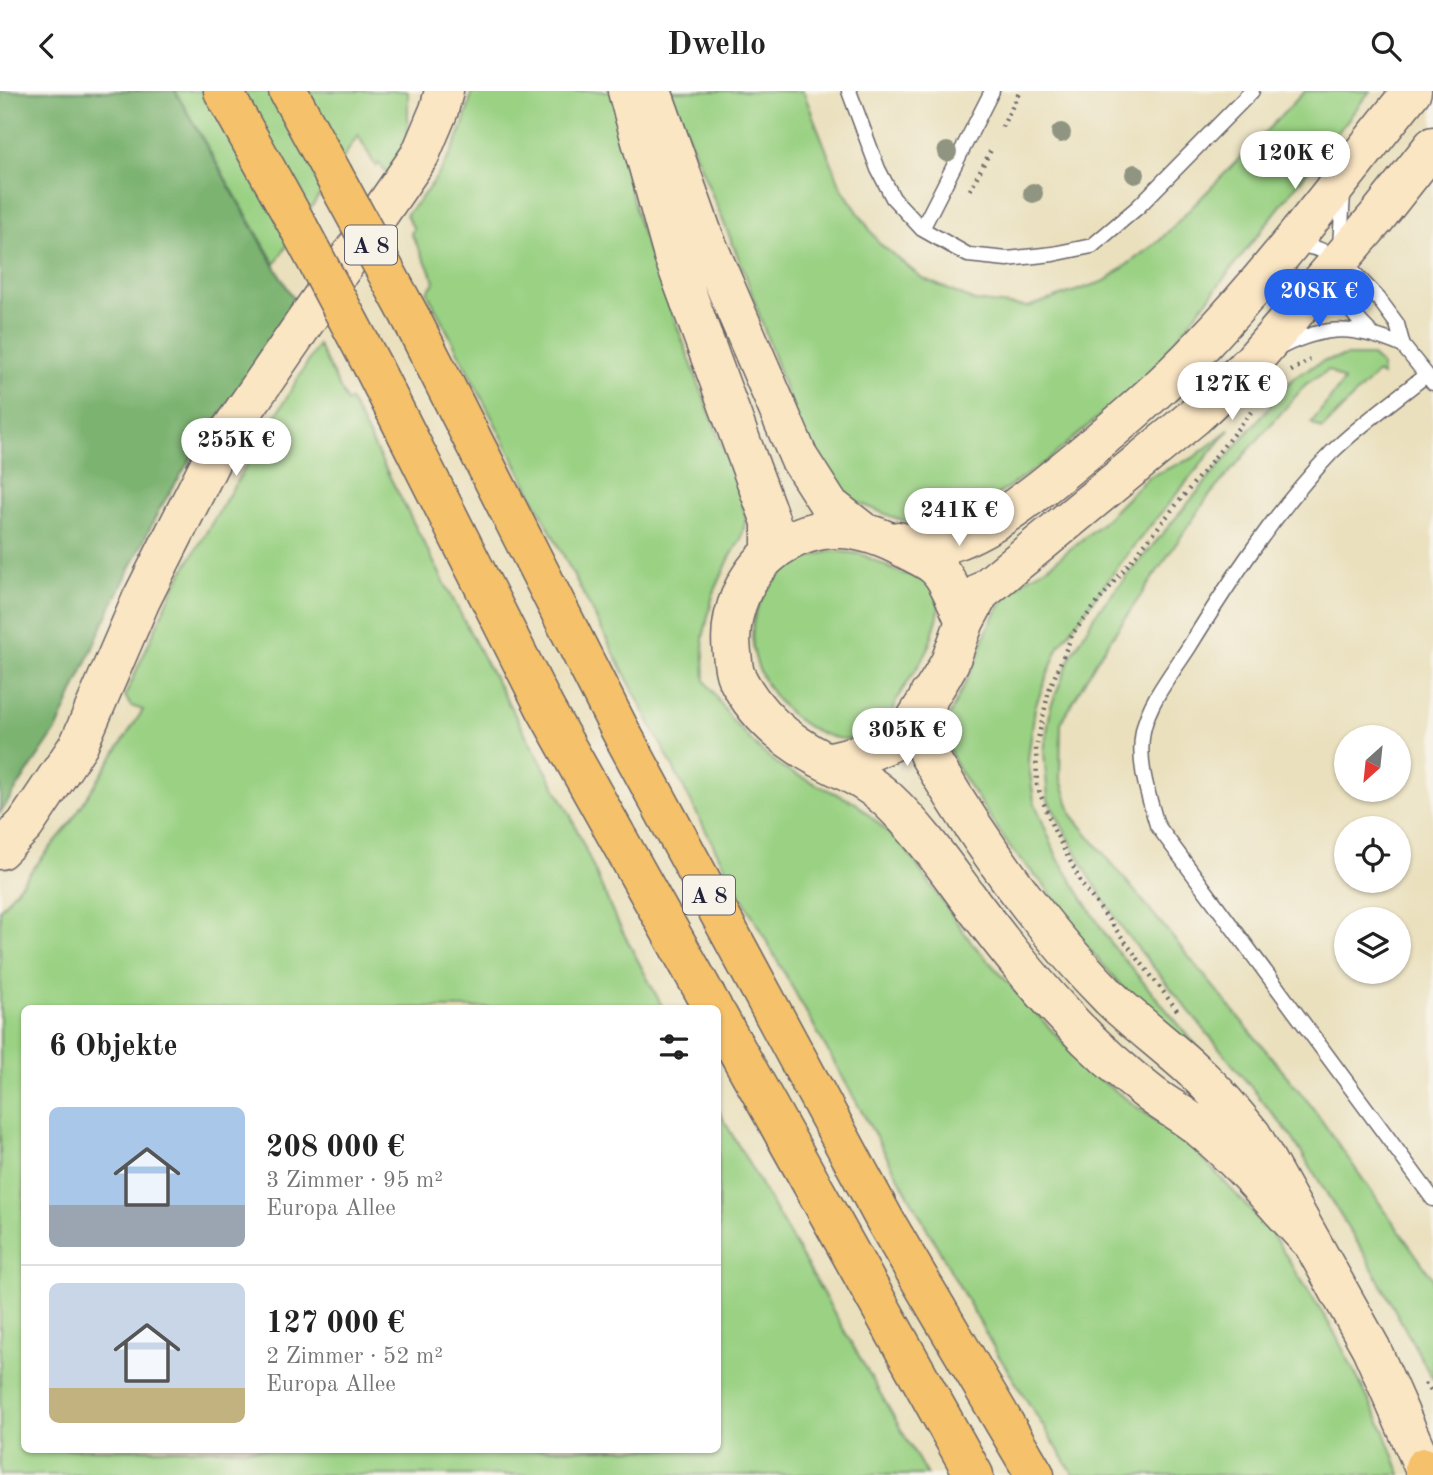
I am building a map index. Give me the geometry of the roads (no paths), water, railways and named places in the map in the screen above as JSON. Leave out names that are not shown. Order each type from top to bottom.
[{"type":"highway","name":"A 8","points":[[223,91],[373,367],[545,708],[711,1005]]},
{"type":"highway","name":"A 8","points":[[288,91],[410,316],[633,754],[887,1224],[1035,1475]]},
{"type":"highway","points":[[721,1021],[974,1475]]},
{"type":"main road","points":[[0,850],[25,825],[79,744],[141,600],[216,451],[420,155],[444,91]]},
{"type":"main road","points":[[627,91],[673,255],[771,522],[771,553]]},
{"type":"main road","points":[[652,91],[704,237],[799,458],[829,505],[874,535],[937,569],[965,621]]},
{"type":"main road","points":[[1309,1240],[1222,1147],[1124,1072],[1071,1022],[1016,961],[921,836],[884,796],[847,771],[798,746],[773,727],[754,706],[734,673],[730,640],[735,607],[749,578],[771,553],[790,540],[825,529],[922,545],[944,545],[978,530],[1044,486],[1095,445],[1186,362],[1293,242],[1412,91]]},
{"type":"main road","points":[[827,762],[869,752],[899,739],[913,723],[950,662],[965,621],[980,593],[1179,430],[1252,362],[1377,217],[1433,146]]},
{"type":"main road","points":[[929,695],[923,722],[923,740],[928,754],[983,841],[1032,907],[1109,996],[1193,1070],[1252,1135],[1371,1348],[1429,1470]]},
{"type":"lane","points":[[849,91],[878,169],[894,198],[922,229],[968,254],[1007,259],[1054,254],[1092,246],[1138,207],[1252,91]]},
{"type":"lane","points":[[922,229],[992,91]]},
{"type":"lane","points":[[1343,176],[1338,276],[1344,303],[1371,333]]},
{"type":"lane","points":[[1293,242],[1340,258],[1385,306],[1397,324],[1403,346],[1430,379],[1333,452],[1287,504],[1234,574],[1157,698],[1144,729],[1141,757],[1157,825],[1433,1199]]},
{"type":"lane","points":[[1252,362],[1296,340],[1348,329],[1371,333],[1403,346]]}]
